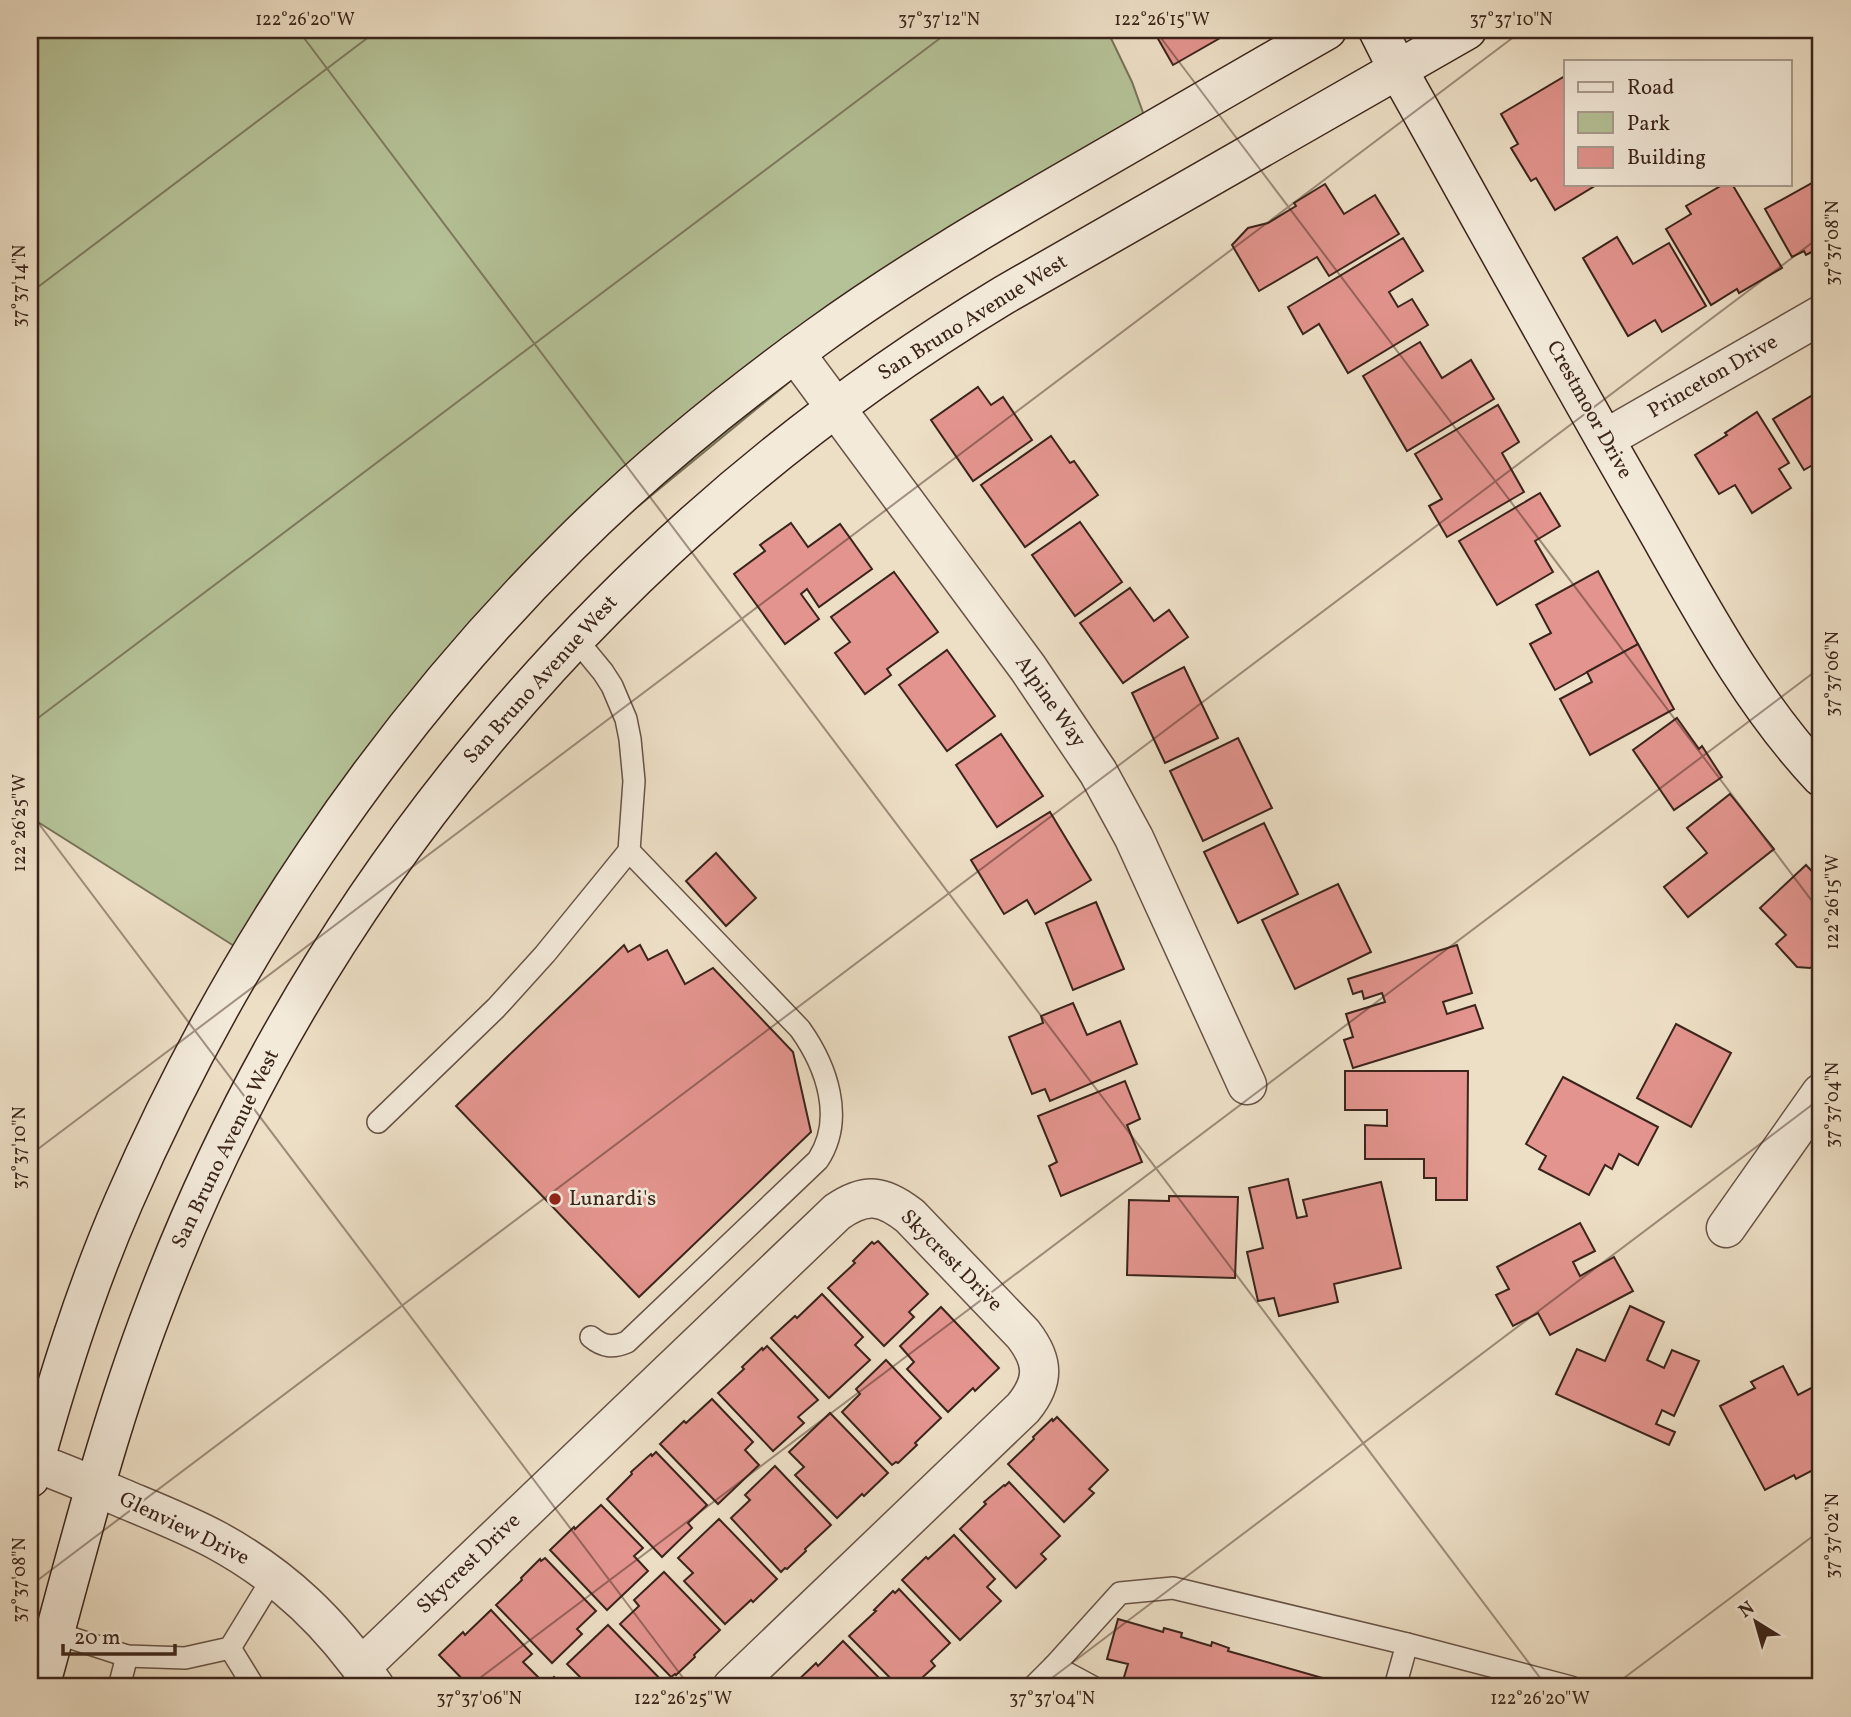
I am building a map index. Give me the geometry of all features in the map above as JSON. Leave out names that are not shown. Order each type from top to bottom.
[{"type":"main road","points":[[31,1467],[63,1363],[123,1204],[154,1135],[209,1027],[250,956],[337,820],[436,692],[489,629],[573,541],[663,458],[723,408],[855,310],[1027,203],[1327,30]]},
{"type":"main road","name":"Crestmoor Drive","points":[[1378,30],[1714,630],[1759,699],[1803,758],[1821,777]]},
{"type":"main road","name":"San Bruno Avenue West","points":[[40,1687],[95,1486],[130,1374],[171,1264],[233,1127],[282,1034],[347,927],[418,825],[495,727],[575,638],[665,548],[727,494],[835,408],[1004,295],[1467,30]]},
{"type":"main road","name":"Princeton Drive","points":[[1605,439],[1821,315]]},
{"type":"main road","name":"Alpine Way","points":[[795,353],[1028,668],[1098,772],[1134,838],[1247,1085]]},
{"type":"main road","points":[[1726,1228],[1821,1093]]},
{"type":"main road","name":"Skycrest Drive","points":[[368,1677],[837,1212],[860,1199],[888,1201],[910,1216],[1023,1334],[1034,1348],[1040,1363],[1039,1381],[1033,1396],[1023,1408],[732,1687]]},
{"type":"main road","name":"Glenview Drive","points":[[31,1467],[95,1486],[215,1539],[246,1557],[274,1576],[323,1620],[368,1677]]},
{"type":"lane","points":[[379,1122],[496,1008],[545,954],[629,851],[634,781],[626,719],[607,679],[575,638]]},
{"type":"lane","points":[[591,1337],[608,1346],[627,1342],[818,1160],[826,1148],[832,1121],[825,1075],[809,1041],[800,1029],[629,851]]},
{"type":"lane","points":[[55,1633],[127,1656],[185,1658],[230,1647],[274,1576]]},
{"type":"lane","points":[[1033,1687],[1120,1593],[1173,1588],[1407,1644],[1571,1687]]},
{"type":"lane","points":[[1395,1687],[1407,1644]]},
{"type":"lane","points":[[230,1647],[254,1687]]},
{"type":"lane","points":[[120,1687],[127,1656]]},
{"type":"lane","points":[[1054,1666],[1093,1687]]},
{"type":"green space","points":[[30,30],[1107,30],[1132,82],[1150,132],[957,244],[489,629],[250,956],[30,817]]},
{"type":"building","points":[[1153,30],[1234,30],[1173,65]]},
{"type":"building","points":[[1564,77],[1564,186],[1595,186],[1555,210],[1536,178],[1531,181],[1511,148],[1518,144],[1501,114]]},
{"type":"building","points":[[1821,178],[1821,247],[1806,255],[1804,251],[1792,257],[1765,209]]},
{"type":"building","points":[[1325,184],[1344,214],[1375,195],[1399,234],[1329,276],[1317,257],[1259,291],[1232,245],[1248,228],[1268,223]]},
{"type":"building","points":[[1721,186],[1733,186],[1782,268],[1739,293],[1737,289],[1711,305],[1666,229],[1691,214],[1686,206]]},
{"type":"building","points":[[1617,237],[1633,264],[1669,243],[1706,306],[1662,332],[1655,320],[1628,336],[1583,258]]},
{"type":"building","points":[[1403,238],[1423,271],[1389,292],[1398,307],[1412,299],[1428,325],[1348,373],[1319,324],[1303,334],[1288,307]]},
{"type":"building","points":[[1420,342],[1442,378],[1471,360],[1494,399],[1407,451],[1363,376]]},
{"type":"building","points":[[978,387],[991,405],[1003,397],[1032,440],[973,481],[931,420]]},
{"type":"building","points":[[1821,390],[1821,460],[1804,470],[1773,419]]},
{"type":"building","points":[[1498,405],[1519,442],[1502,453],[1524,492],[1447,537],[1429,506],[1442,499],[1415,454]]},
{"type":"building","points":[[1757,412],[1789,463],[1779,469],[1791,488],[1752,513],[1735,485],[1719,494],[1695,455]]},
{"type":"building","points":[[1051,436],[1070,463],[1074,461],[1098,495],[1025,547],[981,485]]},
{"type":"building","points":[[1540,493],[1560,526],[1535,541],[1553,572],[1497,605],[1459,541]]},
{"type":"building","points":[[1080,522],[1122,582],[1075,616],[1032,555]]},
{"type":"building","points":[[791,523],[808,547],[840,524],[872,569],[819,607],[807,589],[801,594],[819,619],[785,644],[734,574],[765,551],[760,545]]},
{"type":"building","points":[[1598,571],[1638,644],[1555,690],[1530,644],[1551,633],[1536,605]]},
{"type":"building","points":[[894,572],[938,632],[887,669],[891,675],[865,694],[835,653],[850,642],[831,617]]},
{"type":"building","points":[[1130,588],[1154,621],[1169,610],[1188,637],[1123,683],[1080,623]]},
{"type":"building","points":[[1638,644],[1674,709],[1590,755],[1560,699],[1592,682],[1587,672]]},
{"type":"building","points":[[947,650],[995,716],[947,751],[899,685]]},
{"type":"building","points":[[1184,667],[1218,738],[1165,763],[1132,693]]},
{"type":"building","points":[[1677,718],[1699,749],[1702,746],[1722,777],[1674,810],[1633,750]]},
{"type":"building","points":[[1001,734],[1043,796],[997,827],[956,765]]},
{"type":"building","points":[[1238,738],[1272,808],[1203,841],[1170,771]]},
{"type":"building","points":[[1730,794],[1774,849],[1688,917],[1664,887],[1707,853],[1687,828]]},
{"type":"building","points":[[1050,812],[1091,880],[1035,914],[1027,900],[1004,914],[971,860]]},
{"type":"building","points":[[1264,823],[1298,894],[1238,923],[1204,852]]},
{"type":"building","points":[[716,853],[756,898],[726,926],[686,881]]},
{"type":"building","points":[[1806,865],[1821,881],[1821,967],[1817,970],[1813,966],[1797,967],[1776,944],[1786,935],[1760,908]]},
{"type":"building","points":[[1338,884],[1371,952],[1295,989],[1262,920]]},
{"type":"building","points":[[1096,902],[1124,969],[1073,990],[1046,923]]},
{"type":"building","points":[[624,945],[628,952],[640,945],[648,960],[667,950],[685,984],[713,968],[793,1052],[811,1132],[639,1297],[456,1106]]},
{"type":"building","points":[[1457,945],[1472,993],[1443,1002],[1447,1014],[1475,1005],[1483,1028],[1353,1068],[1344,1040],[1353,1037],[1346,1014],[1385,1002],[1382,993],[1364,999],[1362,991],[1353,994],[1348,979]]},
{"type":"building","points":[[1073,1003],[1087,1035],[1120,1021],[1137,1064],[1050,1101],[1045,1089],[1032,1094],[1009,1037],[1043,1023],[1041,1016]]},
{"type":"building","points":[[1676,1024],[1731,1053],[1691,1127],[1637,1098]]},
{"type":"building","points":[[1345,1071],[1468,1071],[1467,1200],[1436,1200],[1436,1178],[1424,1178],[1424,1159],[1365,1159],[1365,1125],[1387,1126],[1387,1110],[1345,1110]]},
{"type":"building","points":[[1563,1077],[1658,1127],[1638,1165],[1619,1154],[1612,1169],[1605,1165],[1589,1195],[1539,1169],[1546,1156],[1526,1144]]},
{"type":"building","points":[[1125,1081],[1140,1119],[1127,1125],[1142,1162],[1061,1196],[1049,1166],[1057,1162],[1038,1116]]},
{"type":"building","points":[[1288,1179],[1297,1218],[1307,1216],[1303,1200],[1381,1182],[1401,1268],[1334,1284],[1338,1302],[1279,1316],[1274,1298],[1258,1301],[1247,1252],[1263,1248],[1249,1188]]},
{"type":"building","points":[[1169,1196],[1238,1197],[1235,1278],[1127,1275],[1129,1200],[1169,1201]]},
{"type":"building","points":[[1580,1223],[1595,1251],[1573,1262],[1580,1276],[1614,1257],[1633,1291],[1550,1335],[1538,1313],[1513,1326],[1496,1295],[1509,1289],[1497,1267]]},
{"type":"building","points":[[878,1241],[928,1294],[909,1312],[914,1317],[884,1346],[828,1288],[855,1263],[853,1261],[872,1242],[874,1244]]},
{"type":"building","points":[[822,1294],[863,1337],[855,1345],[870,1360],[829,1398],[771,1338]]},
{"type":"building","points":[[1630,1306],[1664,1322],[1647,1360],[1664,1368],[1672,1350],[1699,1361],[1674,1416],[1662,1410],[1656,1424],[1675,1432],[1669,1445],[1556,1394],[1577,1349],[1605,1361]]},
{"type":"building","points":[[941,1307],[999,1368],[948,1412],[907,1369],[914,1362],[900,1346]]},
{"type":"building","points":[[767,1346],[818,1400],[798,1417],[804,1423],[773,1451],[718,1393],[744,1369],[742,1367]]},
{"type":"building","points":[[886,1360],[941,1418],[915,1443],[917,1445],[898,1463],[892,1465],[842,1412],[860,1394],[856,1389]]},
{"type":"building","points":[[1783,1366],[1798,1395],[1821,1383],[1821,1466],[1796,1479],[1794,1475],[1765,1490],[1720,1406],[1755,1388],[1751,1382]]},
{"type":"building","points":[[712,1399],[753,1442],[745,1450],[759,1465],[718,1504],[660,1444]]},
{"type":"building","points":[[830,1413],[888,1473],[837,1518],[795,1475],[804,1467],[789,1452]]},
{"type":"building","points":[[1057,1417],[1108,1470],[1089,1489],[1094,1493],[1064,1522],[1008,1464],[1033,1437]]},
{"type":"building","points":[[656,1452],[707,1505],[688,1523],[692,1528],[662,1557],[607,1499],[631,1472]]},
{"type":"building","points":[[775,1466],[831,1525],[781,1572],[731,1518],[750,1500],[745,1495]]},
{"type":"building","points":[[1009,1482],[1060,1536],[1041,1554],[1046,1559],[1016,1588],[960,1529],[986,1504],[984,1502]]},
{"type":"building","points":[[601,1505],[643,1548],[634,1556],[648,1571],[607,1610],[550,1550]]},
{"type":"building","points":[[719,1519],[777,1579],[725,1624],[684,1581],[693,1573],[678,1558]]},
{"type":"building","points":[[954,1535],[995,1579],[987,1587],[1001,1601],[960,1640],[902,1580]]},
{"type":"building","points":[[545,1558],[596,1611],[577,1629],[582,1634],[552,1663],[496,1605],[540,1559],[541,1561]]},
{"type":"building","points":[[664,1572],[720,1630],[695,1657],[671,1677],[620,1624],[639,1606],[634,1600]]},
{"type":"building","points":[[899,1589],[950,1643],[931,1661],[935,1666],[912,1687],[899,1687],[849,1636],[893,1591],[895,1593]]},
{"type":"building","points":[[491,1610],[532,1654],[523,1662],[538,1677],[526,1687],[470,1687],[439,1655]]},
{"type":"building","points":[[1118,1619],[1163,1632],[1164,1628],[1182,1633],[1181,1637],[1211,1646],[1212,1642],[1229,1648],[1228,1651],[1347,1685],[1349,1680],[1366,1686],[1121,1687],[1128,1664],[1107,1659]]},
{"type":"building","points":[[608,1625],[666,1685],[664,1687],[574,1687],[582,1679],[567,1664]]},
{"type":"building","points":[[843,1641],[885,1684],[882,1687],[792,1686],[816,1663],[818,1666]]},
{"type":"building","points":[[554,1677],[563,1687],[544,1687]]},
{"type":"place","name":"Lunardi's","points":[[555,1199]]}]
